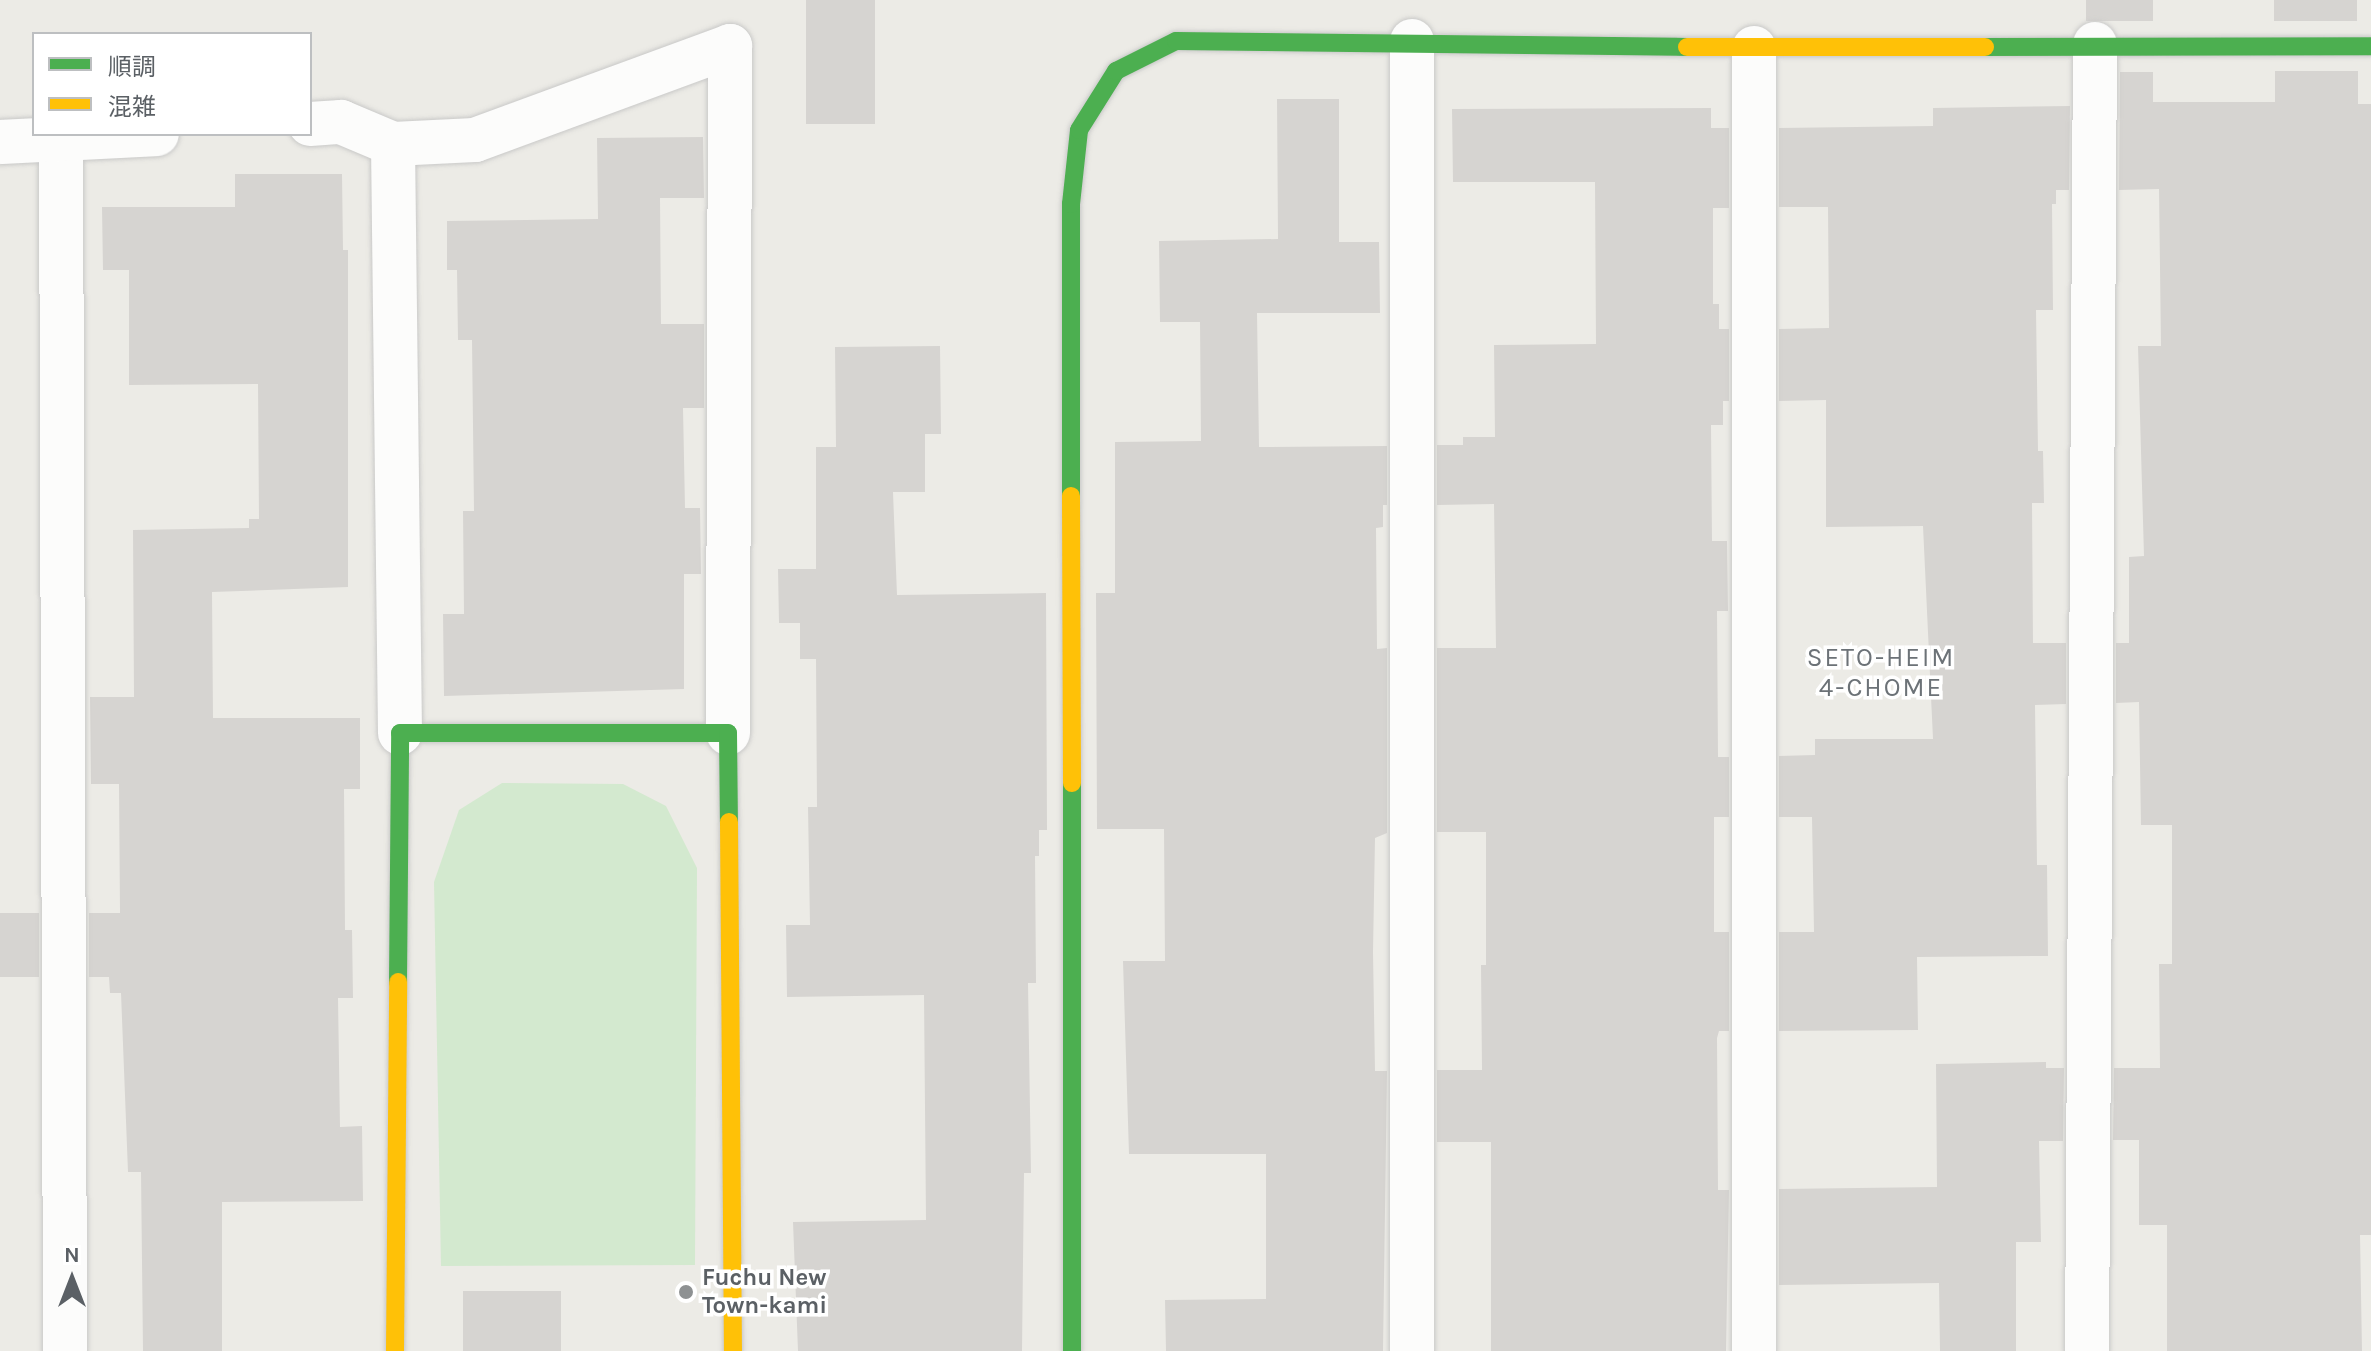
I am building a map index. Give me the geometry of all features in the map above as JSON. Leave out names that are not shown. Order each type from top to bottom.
[{"type":"street","points":[[1072,1351],[1071,204],[1079,130],[1116,71],[1176,41],[1412,41],[1754,48],[2095,44],[2371,46]]},
{"type":"street","points":[[1412,41],[1412,1351]]},
{"type":"street","points":[[2087,1351],[2095,44]]},
{"type":"street","points":[[312,124],[341,122],[393,144],[475,140],[730,46],[728,733],[733,1351]]},
{"type":"street","points":[[1754,48],[1754,1351]]},
{"type":"street","points":[[0,142],[125,136]]},
{"type":"street","points":[[61,140],[65,1351]]},
{"type":"street","points":[[393,144],[400,733],[395,1351]]},
{"type":"street","points":[[400,733],[728,733]]},
{"type":"green space","points":[[502,783],[623,784],[666,806],[697,868],[695,1265],[441,1266],[434,882],[459,810]]},
{"type":"building","points":[[806,0],[875,0],[875,124],[806,124]]},
{"type":"building","points":[[2086,0],[2153,0],[2153,21],[2086,21]]},
{"type":"building","points":[[2274,0],[2357,0],[2357,21],[2274,21]]},
{"type":"building","points":[[2275,71],[2358,71],[2358,104],[2371,104],[2371,1235],[2360,1235],[2362,1351],[2167,1351],[2167,1225],[2139,1225],[2139,1140],[2113,1140],[2114,1068],[2160,1068],[2159,964],[2172,964],[2172,825],[2141,825],[2139,702],[2116,703],[2116,643],[2129,643],[2129,557],[2144,556],[2138,346],[2161,346],[2159,189],[2119,190],[2120,72],[2153,72],[2153,102],[2275,102]]},
{"type":"building","points":[[1277,99],[1339,99],[1339,242],[1379,242],[1380,313],[1257,313],[1259,447],[1387,446],[1387,505],[1383,505],[1383,527],[1376,528],[1377,649],[1387,648],[1387,833],[1375,838],[1373,952],[1375,1071],[1387,1071],[1383,1351],[1166,1351],[1165,1300],[1266,1299],[1266,1154],[1129,1154],[1123,961],[1165,961],[1164,829],[1097,829],[1096,593],[1115,593],[1115,442],[1201,441],[1200,322],[1160,322],[1159,241],[1278,239]]},
{"type":"building","points":[[2070,106],[2069,190],[2056,190],[2056,204],[2052,204],[2053,310],[2036,310],[2038,451],[2043,451],[2044,503],[2032,503],[2033,643],[2066,643],[2066,704],[2035,705],[2037,865],[2047,865],[2048,956],[1917,957],[1918,1030],[1779,1031],[1779,932],[1814,932],[1812,817],[1779,817],[1779,756],[1815,755],[1815,739],[1933,739],[1923,526],[1826,527],[1826,400],[1779,401],[1779,329],[1829,328],[1828,207],[1779,207],[1779,128],[1933,126],[1933,108]]},
{"type":"building","points":[[1711,108],[1711,128],[1729,128],[1729,208],[1713,208],[1713,304],[1719,304],[1719,329],[1729,329],[1729,401],[1723,401],[1723,425],[1711,425],[1712,541],[1727,541],[1728,611],[1717,611],[1718,757],[1729,757],[1729,817],[1714,817],[1714,932],[1729,932],[1729,1031],[1719,1031],[1717,1038],[1718,1190],[1729,1190],[1726,1351],[1491,1351],[1491,1142],[1437,1142],[1437,1070],[1482,1070],[1481,965],[1486,965],[1486,832],[1437,832],[1437,648],[1496,648],[1494,504],[1437,505],[1437,445],[1463,445],[1463,437],[1495,437],[1494,345],[1596,344],[1595,182],[1453,182],[1452,109]]},
{"type":"building","points":[[703,137],[704,198],[660,198],[661,324],[704,324],[704,408],[683,408],[685,508],[700,508],[701,574],[684,574],[684,689],[444,696],[443,614],[464,614],[463,511],[474,511],[472,340],[458,340],[457,270],[447,270],[447,221],[598,219],[597,138]]},
{"type":"building","points":[[235,174],[342,174],[343,250],[348,250],[348,587],[212,592],[213,718],[360,718],[360,789],[344,789],[345,930],[352,930],[353,998],[338,998],[340,1127],[362,1126],[363,1201],[222,1202],[222,1351],[143,1351],[141,1172],[128,1172],[121,993],[110,993],[109,977],[89,977],[89,913],[120,913],[119,784],[91,784],[90,697],[134,697],[133,530],[249,528],[249,519],[259,519],[258,384],[129,385],[129,270],[103,270],[102,207],[235,207]]},
{"type":"building","points":[[940,346],[941,434],[925,434],[925,492],[893,492],[897,595],[1046,593],[1047,830],[1039,830],[1039,856],[1035,856],[1036,983],[1028,983],[1031,1173],[1024,1173],[1022,1351],[798,1351],[793,1222],[926,1220],[924,995],[787,997],[786,925],[810,925],[808,807],[817,807],[816,659],[800,659],[800,623],[779,623],[778,569],[816,569],[816,447],[836,447],[835,347]]},
{"type":"building","points":[[0,913],[39,913],[39,977],[0,977]]},
{"type":"building","points":[[2046,1062],[2046,1068],[2064,1068],[2063,1141],[2039,1141],[2041,1242],[2016,1242],[2016,1351],[1940,1351],[1939,1283],[1779,1285],[1779,1189],[1937,1187],[1936,1064]]},
{"type":"building","points":[[463,1291],[561,1291],[561,1351],[463,1351]]},
{"type":"traffic: fast","points":[[1071,496],[1071,204],[1079,130],[1116,71],[1176,41],[1687,47]]},
{"type":"traffic: fast","points":[[1985,47],[2371,46]]},
{"type":"traffic: fast","points":[[398,982],[400,733],[728,733],[729,822]]},
{"type":"traffic: fast","points":[[1072,783],[1072,1351]]},
{"type":"traffic: slow","points":[[1687,47],[1985,47]]},
{"type":"traffic: slow","points":[[1071,496],[1072,783]]},
{"type":"traffic: slow","points":[[729,822],[733,1351]]},
{"type":"traffic: slow","points":[[395,1351],[398,982]]},
{"type":"place","name":"Fuchu New Town-kami","points":[[686,1292]]},
{"type":"district","name":"SETO-HEIM 4-CHOME","points":[[1881,673]]}]
